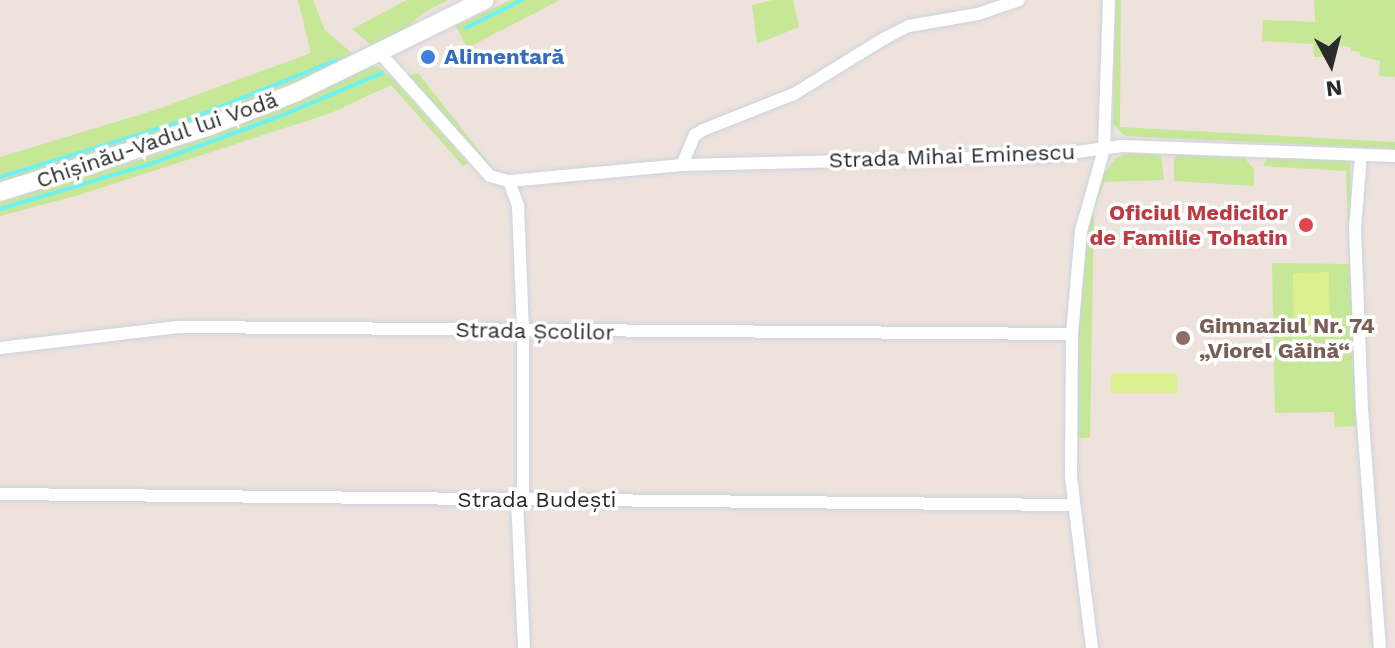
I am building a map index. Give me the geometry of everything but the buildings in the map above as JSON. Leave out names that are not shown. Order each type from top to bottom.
[{"type":"main road","name":"Chișinău-Vadul lui Vodă","points":[[0,192],[210,126],[380,53],[485,0]]},
{"type":"street","points":[[682,165],[695,135],[703,130],[794,94],[909,26],[978,14],[1019,0]]},
{"type":"street","points":[[1092,648],[1071,476],[1072,334],[1081,231],[1104,149],[1109,0]]},
{"type":"street","points":[[380,53],[490,176],[509,181],[518,206],[523,332],[520,500],[524,648]]},
{"type":"street","name":"Strada Mihai Eminescu","points":[[509,181],[682,165],[1046,156],[1168,146],[1395,156]]},
{"type":"street","points":[[1361,155],[1355,228],[1362,409],[1380,648]]},
{"type":"street","name":"Strada Școlilor","points":[[0,348],[179,327],[1072,334]]},
{"type":"street","name":"Strada Budești","points":[[0,494],[1074,505]]},
{"type":"green space","points":[[298,0],[313,0],[325,30],[355,56],[311,78],[195,122],[0,183],[0,157],[155,110],[311,53]]},
{"type":"green space","points":[[407,0],[448,0],[423,13],[403,31],[372,46],[352,29]]},
{"type":"green space","points":[[510,0],[560,0],[467,48],[456,26]]},
{"type":"green space","points":[[772,0],[793,0],[799,27],[757,44],[752,5]]},
{"type":"green space","points":[[1115,0],[1121,0],[1120,127],[1395,142],[1395,149],[1125,136],[1113,124]]},
{"type":"green space","points":[[1314,0],[1395,0],[1395,77],[1379,76],[1380,61],[1360,56],[1360,52],[1351,51],[1351,47],[1327,45],[1326,57],[1314,57],[1313,44],[1262,41],[1263,20],[1315,22]]},
{"type":"green space","points":[[371,67],[379,67],[391,77],[468,163],[463,166],[391,85],[331,113],[79,195],[0,216],[0,202],[155,155],[251,120]]},
{"type":"green space","points":[[418,73],[491,166],[484,164],[409,77]]},
{"type":"green space","points":[[1130,153],[1161,155],[1164,180],[1104,182],[1094,209],[1090,438],[1076,438],[1080,286],[1085,243],[1099,181],[1116,158]]},
{"type":"green space","points":[[1178,155],[1245,158],[1254,170],[1254,186],[1174,181],[1174,158]]},
{"type":"green space","points":[[1268,155],[1350,159],[1356,426],[1335,427],[1334,412],[1275,413],[1272,263],[1350,264],[1346,171],[1263,166]]},
{"type":"green space","points":[[1329,272],[1330,335],[1294,336],[1293,273]]},
{"type":"green space","points":[[1111,373],[1177,373],[1177,393],[1111,393]]},
{"type":"waterway","points":[[466,28],[522,0]]},
{"type":"waterway","points":[[0,177],[190,119],[337,60]]},
{"type":"waterway","points":[[0,209],[150,164],[276,118],[382,73]]},
{"type":"place","name":"Alimentară","points":[[428,57]]},
{"type":"place","name":"Oficiul Medicilor de Familie Tohatin","points":[[1306,225]]},
{"type":"place","name":"Gimnaziul Nr. 74 „Viorel Găină“","points":[[1183,338]]}]
